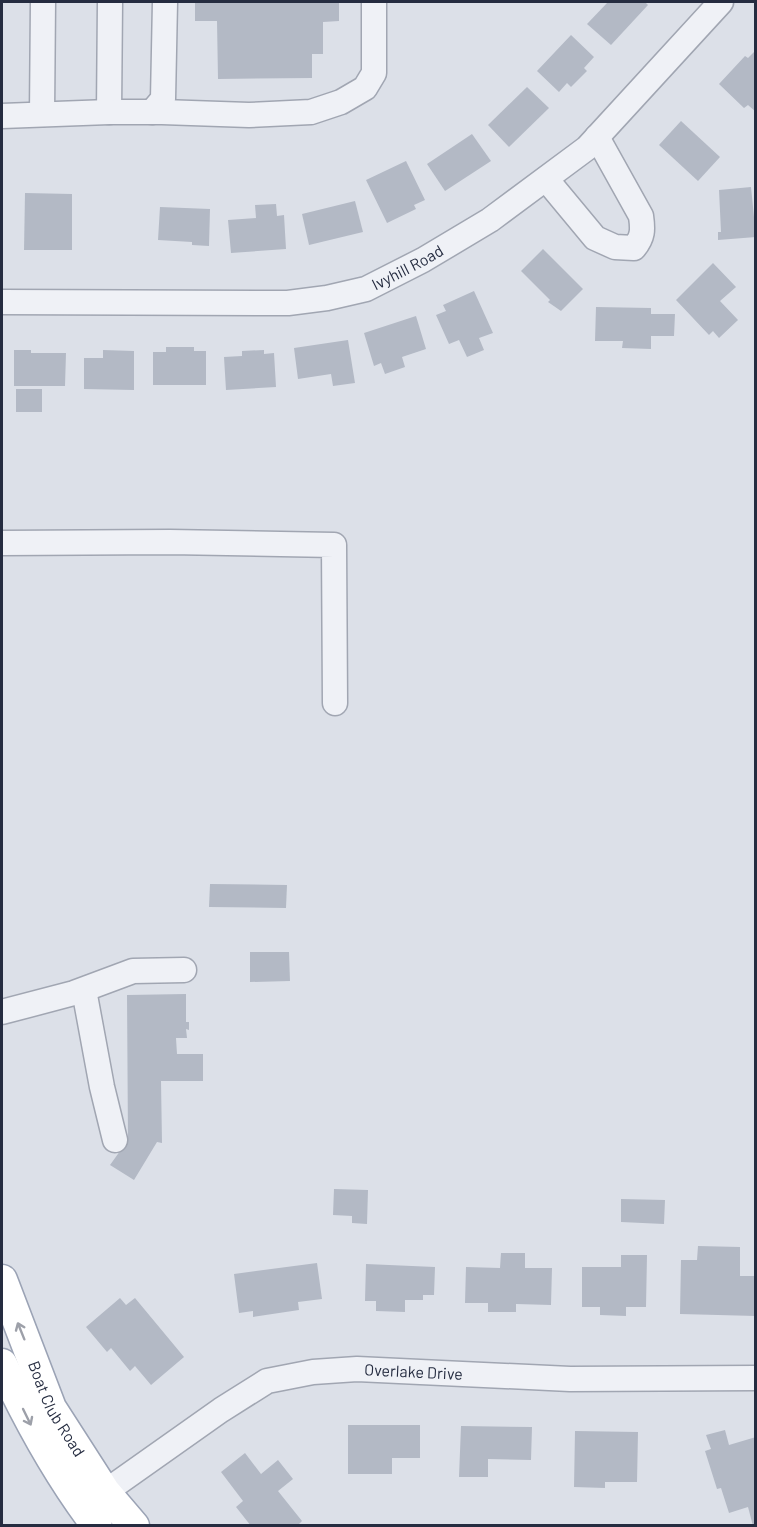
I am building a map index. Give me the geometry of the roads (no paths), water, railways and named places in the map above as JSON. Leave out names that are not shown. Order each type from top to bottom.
[{"type":"main road","name":"Boat Club Road","points":[[2,1280],[51,1408],[105,1492],[134,1526]]},
{"type":"main road","name":"Boat Club Road","points":[[2,1364],[31,1426],[82,1507],[97,1526]]},
{"type":"street","points":[[42,114],[43,2]]},
{"type":"street","points":[[109,112],[110,2]]},
{"type":"street","points":[[152,112],[163,99],[165,2]]},
{"type":"street","points":[[2,116],[109,112],[249,115],[311,112],[341,102],[364,88],[374,73],[374,2]]},
{"type":"street","name":"Ivyhill Road","points":[[2,302],[288,303],[327,298],[366,289],[423,260],[490,220],[587,148],[721,2]]},
{"type":"street","points":[[546,179],[595,238],[615,247],[634,248],[641,239],[643,230],[641,216],[597,137]]},
{"type":"street","points":[[2,543],[170,542],[334,545],[334,703]]},
{"type":"street","points":[[2,1012],[84,990],[133,971],[184,970]]},
{"type":"street","points":[[84,990],[102,1087],[115,1140]]},
{"type":"street","name":"Overlake Drive","points":[[105,1492],[221,1410],[267,1381],[313,1372],[357,1370],[570,1379],[756,1378]]}]
